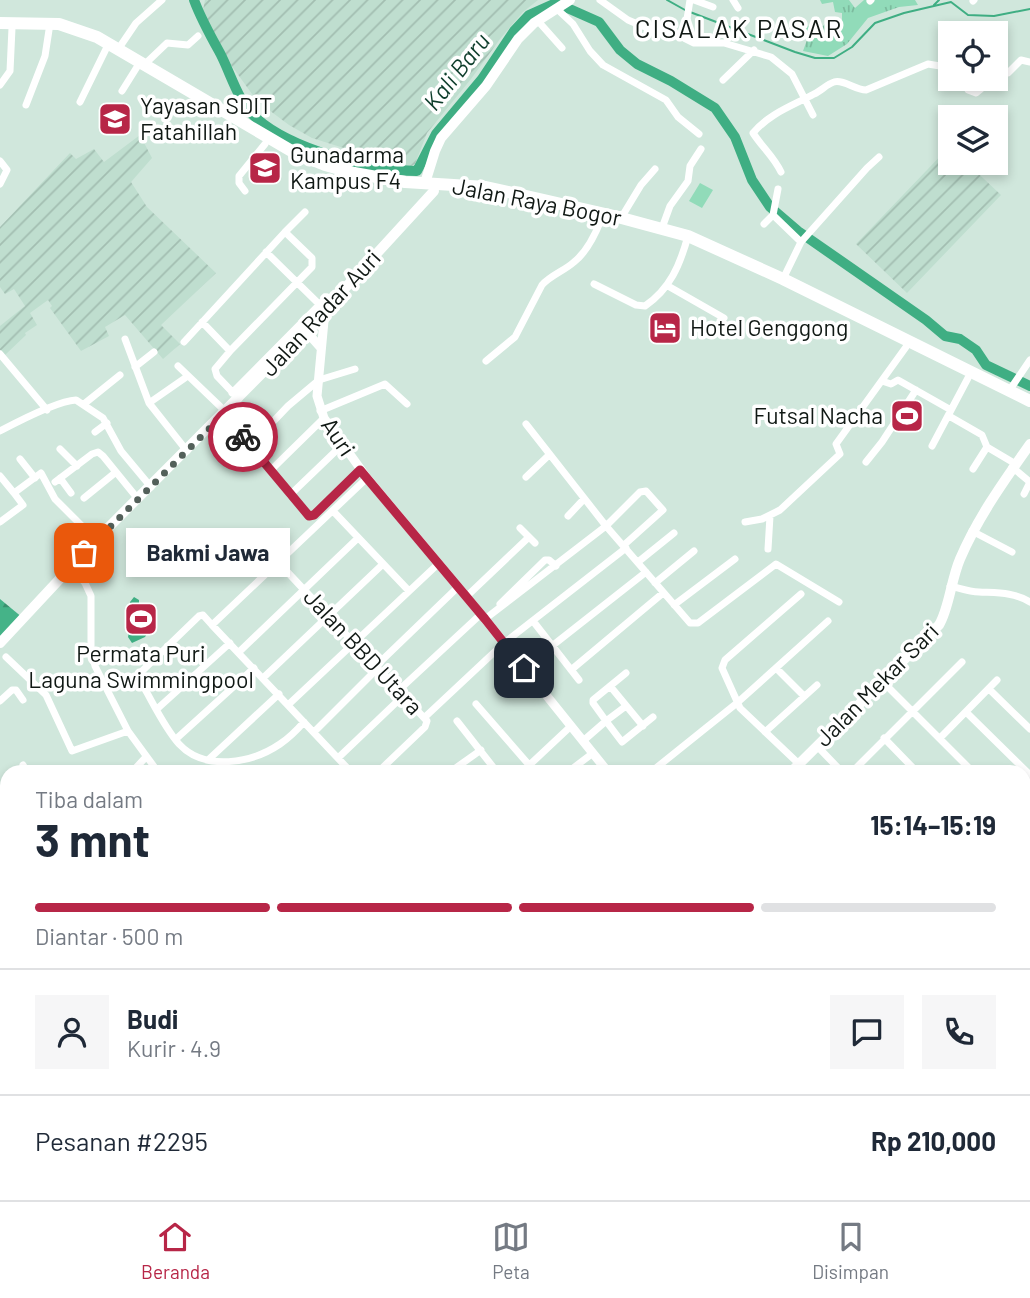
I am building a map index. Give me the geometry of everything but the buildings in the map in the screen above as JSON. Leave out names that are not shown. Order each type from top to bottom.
[{"type":"highway","name":"Jalan Raya Bogor","points":[[4,27],[43,23],[66,25],[85,31],[265,144],[301,163],[344,178],[396,188],[477,186],[687,240],[783,279],[1018,394],[1030,407]]},
{"type":"highway","name":"Jalan Raya Bogor","points":[[4,27],[70,33],[112,49]]},
{"type":"highway","name":"Jalan Raya Bogor","points":[[215,111],[295,153],[325,165],[376,178],[430,187]]},
{"type":"highway","name":"Jalan Raya Bogor","points":[[529,200],[662,228],[968,378],[1018,394]]},
{"type":"main road","points":[[430,187],[435,152],[441,138],[486,86],[518,39],[538,21],[569,0]]},
{"type":"main road","name":"Jalan Radar Auri","points":[[0,643],[96,540],[224,413],[236,396],[305,330],[322,307],[430,187]]},
{"type":"main road","name":"Jalan Mekar Sari","points":[[798,765],[939,625],[944,617],[950,586],[972,531],[1013,465],[1030,444]]},
{"type":"street","points":[[80,102],[112,49],[162,0]]},
{"type":"street","points":[[600,0],[633,23],[697,44],[716,41],[771,57],[788,70],[813,115]]},
{"type":"street","points":[[733,0],[738,8]]},
{"type":"street","points":[[684,38],[691,2],[713,7]]},
{"type":"street","points":[[558,9],[573,24],[590,51],[603,65],[666,100],[674,113],[699,134]]},
{"type":"street","points":[[538,21],[562,48]]},
{"type":"street","points":[[0,85],[7,78],[12,62],[4,27]]},
{"type":"street","points":[[26,105],[45,56],[49,30]]},
{"type":"street","points":[[122,92],[141,66],[167,43],[188,45],[198,36]]},
{"type":"street","points":[[723,80],[754,50]]},
{"type":"street","points":[[1008,73],[1021,61],[1030,62]]},
{"type":"street","points":[[781,172],[777,162],[753,133],[776,113],[836,81],[866,90],[926,65],[938,65]]},
{"type":"street","points":[[854,87],[862,80]]},
{"type":"street","points":[[245,191],[239,183],[239,176],[265,144]]},
{"type":"street","points":[[662,228],[670,206],[688,181],[690,168],[701,149]]},
{"type":"street","points":[[783,279],[801,241],[879,157]]},
{"type":"street","points":[[0,161],[7,170],[0,184]]},
{"type":"street","points":[[621,218],[641,185],[654,170]]},
{"type":"street","points":[[764,224],[774,211],[778,189]]},
{"type":"street","points":[[774,211],[801,241]]},
{"type":"street","points":[[184,342],[305,212]]},
{"type":"street","points":[[486,361],[519,332],[542,285],[583,253],[601,220]]},
{"type":"street","points":[[285,232],[314,261],[312,267],[230,351],[215,371],[217,376],[236,396],[322,307],[327,297]]},
{"type":"street","points":[[594,284],[636,305],[645,306],[660,296],[668,286],[687,240]]},
{"type":"street","points":[[266,252],[322,307]]},
{"type":"street","points":[[668,286],[724,318]]},
{"type":"street","name":"Auri","points":[[322,307],[317,396],[322,415],[364,474],[602,765]]},
{"type":"street","points":[[202,322],[230,351]]},
{"type":"street","points":[[305,330],[321,348]]},
{"type":"street","points":[[125,339],[149,403],[187,451]]},
{"type":"street","points":[[745,522],[770,516],[780,510],[840,454],[836,444],[906,347]]},
{"type":"street","points":[[135,367],[154,352]]},
{"type":"street","points":[[0,354],[47,410]]},
{"type":"street","points":[[1018,394],[1019,374],[1030,360]]},
{"type":"street","points":[[178,366],[224,413],[308,515],[311,516],[364,474]]},
{"type":"street","points":[[250,446],[288,406],[319,380],[355,369]]},
{"type":"street","points":[[84,404],[120,375]]},
{"type":"street","points":[[149,403],[185,378]]},
{"type":"street","points":[[932,446],[968,378]]},
{"type":"street","points":[[881,380],[891,384],[898,380],[982,435],[986,447],[1013,465],[1030,482],[1024,494]]},
{"type":"street","points":[[271,470],[322,415],[386,384],[407,404]]},
{"type":"street","points":[[866,462],[916,390]]},
{"type":"street","points":[[201,393],[224,413]]},
{"type":"street","points":[[0,431],[24,418],[71,400],[84,404],[107,423],[121,451],[151,486]]},
{"type":"street","points":[[94,432],[107,423]]},
{"type":"street","points":[[526,424],[606,526],[690,623],[696,624],[776,564],[839,602]]},
{"type":"street","points":[[92,443],[95,453]]},
{"type":"street","points":[[290,495],[342,445]]},
{"type":"street","points":[[972,469],[986,447]]},
{"type":"street","points":[[60,449],[77,466]]},
{"type":"street","points":[[71,493],[58,480],[95,453]]},
{"type":"street","points":[[95,453],[103,456],[138,499]]},
{"type":"street","points":[[526,477],[549,455]]},
{"type":"street","points":[[20,459],[35,478]]},
{"type":"street","points":[[84,498],[116,472]]},
{"type":"street","points":[[14,493],[41,473],[55,499],[96,540]]},
{"type":"street","points":[[212,625],[333,510],[364,474]]},
{"type":"street","points":[[0,475],[23,505],[0,522]]},
{"type":"street","points":[[338,758],[402,692],[483,616],[536,582],[606,526],[642,491],[648,492],[662,506],[662,512],[625,547],[504,643],[425,717]]},
{"type":"street","points":[[568,516],[584,499]]},
{"type":"street","points":[[333,510],[409,591]]},
{"type":"street","points":[[768,549],[770,516]]},
{"type":"street","points":[[467,597],[532,540],[520,528]]},
{"type":"street","points":[[972,531],[1012,552]]},
{"type":"street","points":[[638,562],[674,533]]},
{"type":"street","points":[[239,652],[358,538]]},
{"type":"street","points":[[656,583],[694,551]]},
{"type":"street","points":[[674,605],[735,559]]},
{"type":"street","points":[[498,607],[546,560],[556,566]]},
{"type":"street","name":"Jalan BBD Utara","points":[[278,562],[425,717],[425,727],[385,765]]},
{"type":"street","points":[[263,678],[383,564]]},
{"type":"street","points":[[288,705],[438,564]]},
{"type":"street","points":[[72,567],[85,583],[91,596],[91,647],[94,666],[128,731],[153,765]]},
{"type":"street","points":[[524,668],[646,572]]},
{"type":"street","points":[[529,574],[536,582]]},
{"type":"street","points":[[950,586],[972,592],[991,591],[1016,595],[1030,601]]},
{"type":"street","points":[[314,732],[375,671],[377,665],[458,587]]},
{"type":"street","points":[[571,670],[663,593]]},
{"type":"street","points":[[792,765],[737,704],[722,664],[801,594]]},
{"type":"street","points":[[304,723],[285,741],[266,752],[234,761],[208,760],[187,751],[176,739],[156,709],[139,674],[199,616],[204,616],[344,765]]},
{"type":"street","points":[[533,621],[579,680]]},
{"type":"street","points":[[659,765],[718,716],[737,704],[828,621]]},
{"type":"street","points":[[156,709],[230,643]]},
{"type":"street","points":[[6,657],[43,691],[72,751],[128,731]]},
{"type":"street","points":[[861,765],[884,738],[962,662]]},
{"type":"street","points":[[176,739],[254,668]]},
{"type":"street","points":[[776,668],[804,696]]},
{"type":"street","points":[[626,673],[593,702],[624,742],[653,717]]},
{"type":"street","points":[[940,738],[997,680]]},
{"type":"street","points":[[882,681],[966,765]]},
{"type":"street","points":[[765,732],[817,685]]},
{"type":"street","points":[[610,686],[643,726]]},
{"type":"street","points":[[989,689],[1030,729]]},
{"type":"street","points":[[0,701],[12,690],[16,690],[23,700]]},
{"type":"street","points":[[208,760],[279,694]]},
{"type":"street","points":[[476,704],[529,765]]},
{"type":"street","points":[[583,741],[626,706]]},
{"type":"street","points":[[966,712],[1020,765]]},
{"type":"street","points":[[457,721],[493,765]]},
{"type":"street","points":[[531,765],[571,726]]},
{"type":"street","points":[[884,738],[910,765]]},
{"type":"street","points":[[817,746],[835,765]]},
{"type":"street","points":[[460,765],[481,750]]},
{"type":"street","points":[[577,765],[593,753]]},
{"type":"street","points":[[139,765],[146,757]]},
{"type":"shaded area","points":[[205,0],[538,0],[523,12],[500,39],[427,133],[415,164],[401,166],[312,138],[257,101],[226,58],[203,10]]},
{"type":"shaded area","points":[[140,135],[152,158],[131,182],[147,207],[216,273],[161,325],[180,344],[163,359],[125,315],[105,327],[109,336],[81,351],[50,308],[52,306],[48,300],[30,313],[37,325],[25,333],[5,355],[0,350],[0,326],[25,306],[14,289],[5,294],[0,287],[0,227],[70,153],[76,159],[94,149],[104,162]]},
{"type":"shaded area","points":[[938,159],[938,175],[980,175],[1001,195],[907,293],[856,244]]},
{"type":"shaded area","name":"Permata Puri Laguna Swimmingpool","points":[[134,597],[139,600],[139,613],[142,613],[152,626],[145,637],[132,643],[128,637],[129,632],[136,627],[130,602]]},
{"type":"green space","points":[[820,0],[849,0],[855,8],[864,0],[915,0],[918,5],[899,7],[868,18],[847,44],[828,56],[803,51],[807,40],[796,36],[798,24],[821,28],[825,24],[833,34],[842,30],[837,27],[842,23],[842,13],[835,12],[833,2],[822,4]]},
{"type":"green space","points":[[700,183],[713,190],[702,208],[689,201]]},
{"type":"green space","points":[[0,599],[23,618],[0,643]]},
{"type":"waterway","name":"Kali Baru","points":[[194,0],[240,96],[256,118],[290,140],[310,149],[355,162],[398,170],[417,171],[436,134],[482,79],[514,31],[529,15],[556,3],[599,22],[620,50],[637,64],[715,108],[735,137],[752,180],[770,207],[798,231],[945,336],[960,339],[976,350],[986,365],[1030,386]]},
{"type":"waterway","points":[[667,0],[685,10]]},
{"type":"waterway","points":[[934,5],[939,0]]},
{"type":"waterway","points":[[690,12],[795,52],[815,58],[834,58],[852,47],[875,23],[904,13],[951,2],[968,15],[994,16],[1030,9]]},
{"type":"way so far","points":[[84,553],[223,415],[243,437]]},
{"type":"place","name":"Yayasan SDIT Fatahillah","points":[[115,119]]},
{"type":"place","name":"Gunadarma Kampus F4","points":[[265,168]]},
{"type":"place","name":"Hotel Genggong","points":[[665,328]]},
{"type":"place","name":"Futsal Nacha","points":[[907,416]]},
{"type":"place","name":"Bakmi Jawa","points":[[84,553]]},
{"type":"place","name":"Permata Puri Laguna Swimmingpool","points":[[141,619]]},
{"type":"district","name":"CISALAK PASAR","points":[[739,29]]},
{"type":"route","points":[[243,437],[309,516],[314,515],[360,470],[524,668]]}]
